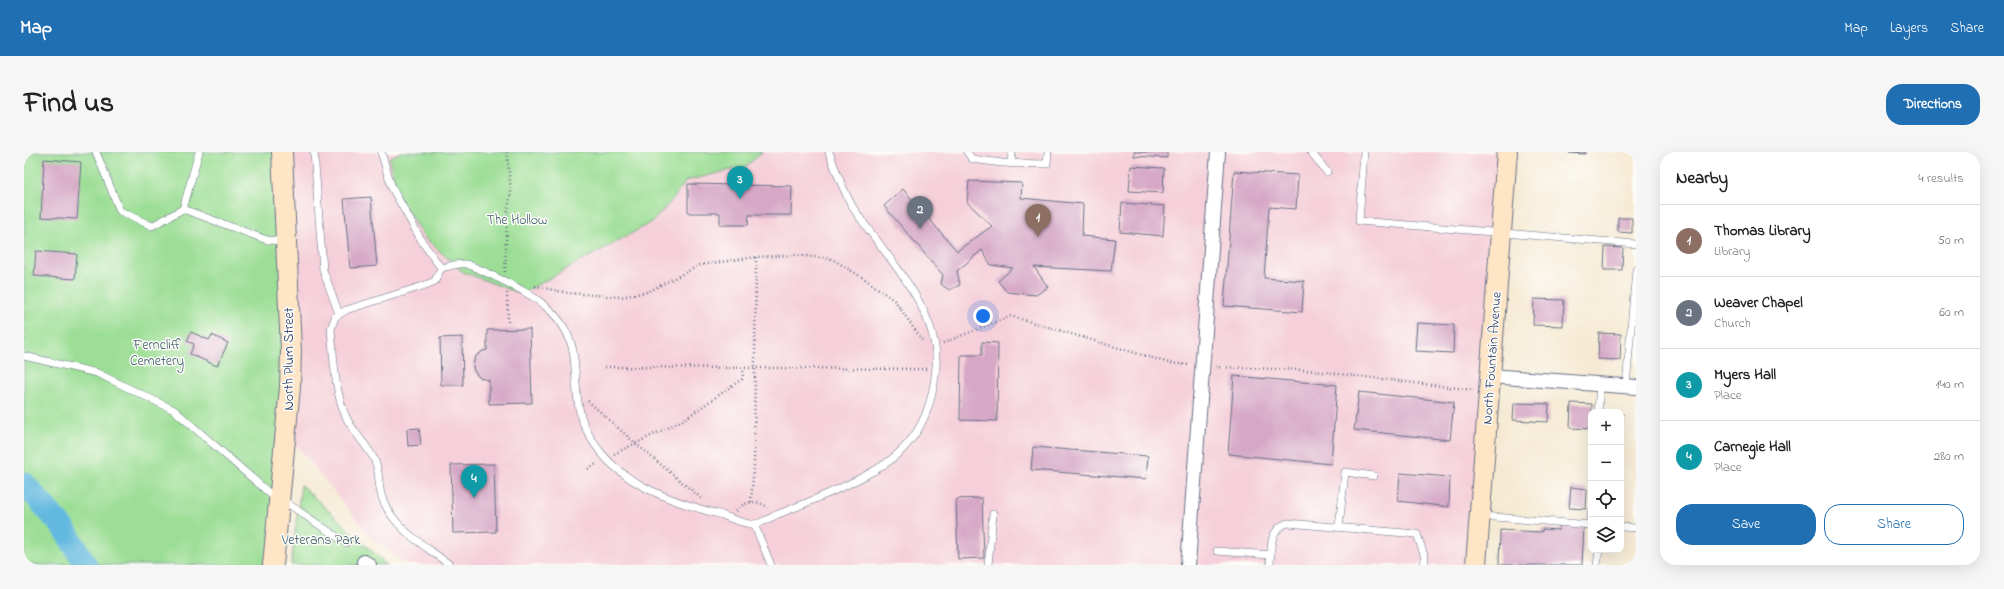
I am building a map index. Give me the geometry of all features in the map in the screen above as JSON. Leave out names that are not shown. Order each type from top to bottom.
[{"type":"street","name":"North Plum Street","points":[[273,565],[290,387],[291,351],[282,152]]},
{"type":"street","points":[[1188,565],[1218,152]]},
{"type":"street","name":"North Fountain Avenue","points":[[1476,565],[1507,152]]},
{"type":"street","points":[[1490,376],[1631,387]]},
{"type":"lane","points":[[96,152],[120,211],[152,226],[183,209],[199,152]]},
{"type":"lane","points":[[314,152],[323,270],[339,314]]},
{"type":"lane","points":[[381,152],[392,188],[423,243],[441,268]]},
{"type":"lane","points":[[441,268],[464,264],[507,282],[541,301],[554,313],[562,324],[570,340],[574,356],[575,389],[579,412],[586,429],[596,446],[625,476],[645,488],[672,500],[708,512],[754,524],[776,516],[865,476],[900,454],[922,423],[933,388],[936,365],[935,346],[931,328],[923,310],[907,283],[853,206],[839,179],[829,152]]},
{"type":"lane","points":[[967,152],[972,159],[1011,164],[1047,164],[1048,152]]},
{"type":"lane","points":[[1011,164],[1012,152]]},
{"type":"lane","points":[[1311,152],[1327,172]]},
{"type":"lane","points":[[1364,152],[1358,221],[1636,244]]},
{"type":"lane","points":[[183,209],[267,240],[286,241]]},
{"type":"lane","points":[[441,268],[435,281],[346,310],[339,314],[332,322],[331,329],[342,408],[348,420],[374,458],[378,468],[382,500],[389,513],[400,525],[450,565]]},
{"type":"lane","points":[[1631,387],[1636,270]]},
{"type":"lane","points":[[24,356],[96,373],[174,410],[280,501],[346,543]]},
{"type":"lane","points":[[1598,409],[1600,384]]},
{"type":"lane","points":[[1339,527],[1345,472],[1374,476]]},
{"type":"lane","points":[[988,565],[993,514]]},
{"type":"lane","points":[[1480,516],[1588,525]]},
{"type":"lane","points":[[1270,565],[1273,533],[1279,526],[1292,523],[1417,534],[1425,558],[1424,565]]},
{"type":"lane","points":[[754,524],[771,565]]},
{"type":"lane","points":[[1624,527],[1636,528]]},
{"type":"lane","points":[[1217,551],[1271,555]]},
{"type":"lane","points":[[1597,565],[1599,553]]},
{"type":"path","points":[[507,152],[511,192],[507,214],[505,273],[507,282],[508,322]]},
{"type":"path","points":[[534,286],[568,293],[622,297],[647,292],[700,265],[756,257],[795,255],[832,259],[865,279],[895,301],[920,334],[923,341]]},
{"type":"path","points":[[752,502],[754,465],[756,257]]},
{"type":"path","points":[[605,367],[928,369],[927,362]]},
{"type":"path","points":[[588,469],[635,443],[683,420],[742,379],[744,368]]},
{"type":"path","points":[[575,389],[635,443],[707,504],[708,512]]},
{"type":"path","points":[[730,518],[740,506],[752,502],[764,504],[776,516]]},
{"type":"shaded area","points":[[282,152],[1507,152],[1476,565],[408,565],[372,539],[287,433]]},
{"type":"green space","name":"Ferncliff Cemetery","points":[[24,152],[282,152],[291,351],[272,565],[24,565]]},
{"type":"green space","name":"The Hollow","points":[[401,152],[762,152],[747,166],[686,181],[674,198],[652,222],[521,294],[463,272],[423,236],[396,193],[389,158]]},
{"type":"green space","name":"Veterans Park","points":[[301,485],[387,565],[291,565]]},
{"type":"building","points":[[1134,152],[1167,152],[1167,158],[1134,156]]},
{"type":"building","points":[[1585,152],[1585,154],[1569,153]]},
{"type":"building","points":[[44,159],[81,162],[77,219],[41,217]]},
{"type":"building","points":[[1131,166],[1164,168],[1163,193],[1129,191]]},
{"type":"building","points":[[1234,171],[1298,175],[1296,209],[1269,207],[1264,278],[1304,281],[1302,312],[1224,306]]},
{"type":"building","points":[[969,181],[1022,183],[1021,198],[1083,204],[1082,236],[1115,239],[1111,271],[1034,267],[1048,287],[1036,295],[1007,292],[998,281],[1013,268],[991,265],[982,250],[957,271],[960,285],[949,290],[941,284],[943,275],[884,206],[903,189],[957,251],[992,226],[967,202]]},
{"type":"building","points":[[688,184],[792,186],[791,215],[749,215],[748,225],[720,225],[720,213],[688,213]]},
{"type":"building","points":[[371,197],[377,266],[350,268],[344,199]]},
{"type":"building","points":[[1122,203],[1165,206],[1163,236],[1120,232]]},
{"type":"building","points":[[1618,218],[1632,218],[1632,233],[1618,232]]},
{"type":"building","points":[[1605,247],[1623,248],[1622,270],[1604,270]]},
{"type":"building","points":[[36,251],[77,254],[75,279],[34,276]]},
{"type":"building","points":[[1534,299],[1564,300],[1563,326],[1533,325]]},
{"type":"building","points":[[1417,323],[1454,325],[1453,353],[1415,351]]},
{"type":"building","points":[[530,329],[532,403],[489,404],[489,380],[480,378],[474,371],[473,366],[475,357],[487,350],[487,330]]},
{"type":"building","points":[[191,332],[209,340],[212,335],[228,343],[217,366],[190,354],[194,344],[187,341]]},
{"type":"building","points":[[1599,333],[1621,334],[1620,360],[1598,359]]},
{"type":"building","points":[[462,337],[463,385],[441,385],[440,338]]},
{"type":"building","points":[[982,342],[998,343],[997,421],[960,420],[961,355],[982,355]]},
{"type":"building","points":[[1234,376],[1337,385],[1331,464],[1228,454]]},
{"type":"building","points":[[1359,392],[1454,402],[1450,440],[1354,430]]},
{"type":"building","points":[[1514,403],[1549,404],[1548,422],[1513,420]]},
{"type":"building","points":[[1571,403],[1592,404],[1592,409],[1588,409],[1588,429],[1570,428]]},
{"type":"building","points":[[419,428],[421,445],[408,446],[407,429]]},
{"type":"building","points":[[1033,447],[1148,456],[1146,479],[1031,470]]},
{"type":"building","points":[[494,464],[496,532],[453,533],[451,465]]},
{"type":"building","points":[[1400,473],[1450,477],[1449,507],[1398,501]]},
{"type":"building","points":[[1571,487],[1587,489],[1586,509],[1569,508]]},
{"type":"building","points":[[982,498],[984,558],[958,559],[956,499]]},
{"type":"building","points":[[1559,525],[1584,526],[1582,565],[1499,565],[1500,530],[1542,532],[1542,529],[1559,530]]},
{"type":"waterway","points":[[24,483],[65,530],[86,565]]},
{"type":"place","name":"Myers Hall","points":[[740,199]]},
{"type":"place","name":"Weaver Chapel","points":[[920,229]]},
{"type":"place","name":"Thomas Library","points":[[1038,237]]},
{"type":"place","name":"Carnegie Hall","points":[[474,498]]}]
